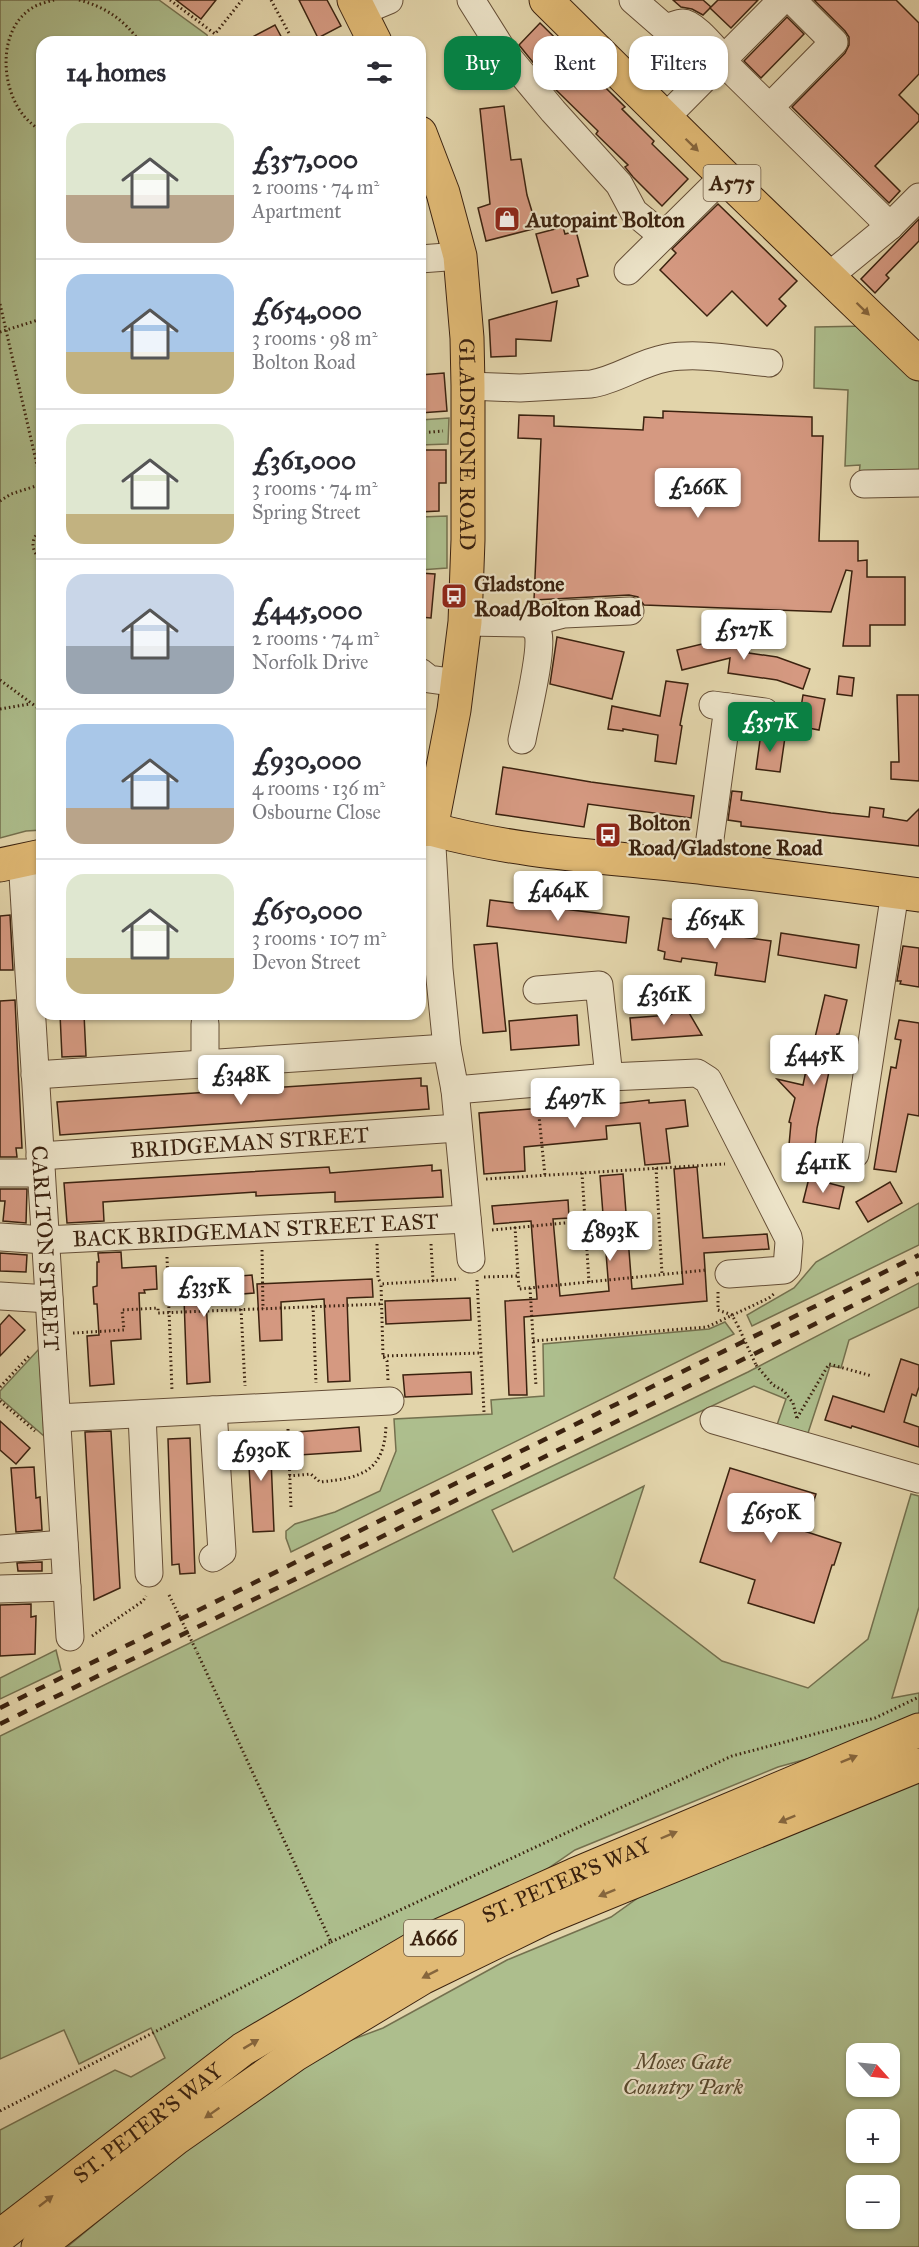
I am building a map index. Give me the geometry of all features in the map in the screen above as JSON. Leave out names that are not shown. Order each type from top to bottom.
[{"type":"main road","name":"A575","points":[[546,0],[919,364]]},
{"type":"main road","points":[[368,4],[374,36]]},
{"type":"main road","name":"GLADSTONE ROAD","points":[[426,149],[443,193],[460,256],[467,338],[468,386],[468,540],[465,622],[458,683],[426,826]]},
{"type":"main road","points":[[426,830],[497,845],[706,868],[907,894]]},
{"type":"main road","name":"ST. PETER'S WAY","points":[[0,2236],[243,2049],[427,1941],[574,1875],[919,1730]]},
{"type":"main road","name":"ST. PETER'S WAY","points":[[38,2247],[175,2139],[221,2106],[296,2054],[422,1978],[545,1918],[919,1765]]},
{"type":"street","points":[[471,0],[503,51],[619,184],[634,212],[663,236]]},
{"type":"street","points":[[633,0],[664,27],[668,28],[681,23],[691,26],[700,36]]},
{"type":"street","points":[[728,55],[782,0]]},
{"type":"street","points":[[770,107],[834,42],[792,0]]},
{"type":"street","points":[[728,65],[890,226]]},
{"type":"street","points":[[665,118],[693,90]]},
{"type":"street","points":[[627,271],[724,176]]},
{"type":"street","points":[[829,276],[890,226],[919,197]]},
{"type":"street","points":[[426,259],[460,256]]},
{"type":"street","points":[[468,386],[520,388],[591,384],[602,382],[649,362],[682,356],[769,363]]},
{"type":"street","points":[[864,484],[919,483]]},
{"type":"street","points":[[465,622],[528,623],[564,614],[630,611]]},
{"type":"street","points":[[522,740],[538,654],[538,634],[536,629],[528,623]]},
{"type":"street","points":[[426,677],[458,683]]},
{"type":"street","points":[[706,868],[721,706],[765,712]]},
{"type":"street","points":[[426,838],[447,1048],[455,1090],[471,1273]]},
{"type":"street","name":"CARLTON STREET","points":[[21,860],[70,1637]]},
{"type":"street","points":[[855,1154],[907,894]]},
{"type":"street","points":[[537,990],[599,985],[609,1077]]},
{"type":"street","points":[[205,1024],[205,1064]]},
{"type":"street","points":[[35,1075],[447,1048]]},
{"type":"street","points":[[455,1090],[609,1077],[697,1073],[703,1076],[708,1080],[751,1162],[789,1242],[787,1267],[784,1270],[723,1272]]},
{"type":"street","name":"BRIDGEMAN STREET","points":[[0,1173],[41,1165],[458,1128]]},
{"type":"street","name":"BACK BRIDGEMAN STREET EAST","points":[[0,1237],[45,1240],[429,1221],[468,1225]]},
{"type":"street","points":[[0,1296],[49,1299]]},
{"type":"street","points":[[57,1418],[388,1401]]},
{"type":"street","points":[[213,1410],[223,1550]]},
{"type":"street","points":[[141,1414],[149,1573]]},
{"type":"street","points":[[714,1420],[796,1431],[919,1479]]},
{"type":"street","points":[[0,1549],[64,1544]]},
{"type":"street","points":[[0,1589],[67,1587]]},
{"type":"path","points":[[36,128],[28,122],[18,107],[8,81],[5,58],[9,38],[19,19],[33,7],[54,0]]},
{"type":"path","points":[[80,0],[95,4],[115,15],[136,36]]},
{"type":"path","points":[[92,0],[95,4]]},
{"type":"path","points":[[170,0],[215,34],[242,0]]},
{"type":"path","points":[[271,0],[290,35]]},
{"type":"path","points":[[0,304],[36,459]]},
{"type":"path","points":[[0,332],[36,321]]},
{"type":"path","points":[[0,501],[11,494],[36,487]]},
{"type":"path","points":[[36,535],[33,547],[36,554]]},
{"type":"path","points":[[0,680],[36,708]]},
{"type":"path","points":[[0,709],[30,704]]},
{"type":"path","points":[[536,1083],[545,1176]]},
{"type":"path","points":[[463,1181],[751,1162]]},
{"type":"path","points":[[656,1168],[662,1275]]},
{"type":"path","points":[[582,1173],[590,1282]]},
{"type":"path","points":[[429,1221],[434,1281]]},
{"type":"path","points":[[468,1225],[515,1227],[585,1221]]},
{"type":"path","points":[[289,1476],[311,1474],[320,1482],[350,1479],[362,1475],[371,1467],[382,1447],[386,1434],[388,1401],[387,1360],[383,1356],[376,1223]]},
{"type":"path","points":[[515,1227],[519,1289],[662,1275],[723,1272],[718,1310],[732,1315],[756,1365],[773,1385],[784,1390],[793,1403],[796,1431]]},
{"type":"path","points":[[262,1229],[263,1308]]},
{"type":"path","points":[[166,1234],[173,1412]]},
{"type":"path","points":[[533,1341],[707,1327],[770,1298],[780,1289],[784,1270]]},
{"type":"path","points":[[381,1284],[434,1281],[471,1273],[518,1276]]},
{"type":"path","points":[[471,1273],[484,1412]]},
{"type":"path","points":[[530,1288],[536,1386]]},
{"type":"path","points":[[0,1387],[51,1334],[124,1330],[122,1310],[158,1308],[158,1313],[381,1304]]},
{"type":"path","points":[[313,1306],[317,1405]]},
{"type":"path","points":[[241,1310],[246,1408]]},
{"type":"path","points":[[383,1356],[480,1353]]},
{"type":"path","points":[[796,1431],[829,1364],[872,1376]]},
{"type":"path","points":[[0,1401],[59,1451]]},
{"type":"path","points":[[287,1406],[291,1508]]},
{"type":"path","points":[[70,1637],[82,1643],[143,1601],[149,1573]]},
{"type":"path","points":[[169,1595],[331,1942]]},
{"type":"path","points":[[0,2111],[331,1942],[732,1756],[875,1718],[919,1697]]},
{"type":"green space","points":[[0,0],[159,0],[207,36],[36,36],[36,830],[0,838]]},
{"type":"green space","points":[[867,326],[919,378],[919,473],[859,475],[860,465],[845,466],[848,390],[814,388],[815,327]]},
{"type":"green space","points":[[449,418],[448,444],[426,445],[426,420]]},
{"type":"green space","points":[[447,516],[447,568],[426,570],[426,517]]},
{"type":"green space","points":[[919,1203],[919,1245],[752,1326],[747,1315],[794,1288],[816,1262]]},
{"type":"green space","points":[[919,1283],[919,1307],[849,1340],[841,1368],[830,1366],[808,1433],[777,1425],[786,1399],[754,1386],[492,1510],[513,1552],[644,1486],[614,1578],[722,1661],[808,1688],[868,1639],[911,1494],[919,1496],[919,1607],[892,1698],[919,1693],[919,1714],[832,1752],[778,1767],[575,1850],[537,1876],[399,1939],[316,1987],[236,2039],[0,2217],[0,2130],[115,2070],[131,2077],[165,2058],[151,2028],[79,2064],[64,2030],[0,2059],[0,1736],[748,1372]]},
{"type":"green space","points":[[725,1322],[734,1334],[291,1552],[286,1531],[295,1524],[335,1512],[380,1491],[396,1451],[394,1419],[492,1414],[491,1400],[544,1396],[543,1344],[709,1329]]},
{"type":"green space","points":[[39,1349],[44,1436],[0,1398],[0,1391]]},
{"type":"green space","points":[[56,1650],[61,1670],[0,1699],[0,1678]]},
{"type":"green space","name":"Moses Gate Country Park","points":[[919,1780],[919,2247],[67,2247],[143,2184],[249,2103],[327,2049],[383,2028],[507,1960],[611,1917],[649,1890]]},
{"type":"building","points":[[176,0],[216,0],[201,19]]},
{"type":"building","points":[[299,0],[327,0],[341,26],[322,36],[317,36]]},
{"type":"building","points":[[673,0],[703,0],[711,7],[703,15],[692,9],[681,7]]},
{"type":"building","points":[[718,0],[758,0],[731,28],[710,8]]},
{"type":"building","points":[[814,0],[896,0],[919,23],[919,74],[899,95],[919,115],[919,121],[875,166],[900,191],[889,203],[792,107],[845,53],[849,45],[849,37],[845,31]]},
{"type":"building","points":[[787,17],[804,34],[761,78],[744,61]]},
{"type":"building","points":[[540,23],[553,36],[533,36],[533,62],[521,47],[521,43]]},
{"type":"building","points":[[275,25],[281,36],[254,36]]},
{"type":"building","points":[[556,90],[608,90],[625,107],[622,109],[654,141],[652,144],[688,179],[662,206],[633,177],[625,167],[628,165],[596,134],[598,131]]},
{"type":"building","points":[[504,106],[511,160],[521,159],[527,195],[537,228],[486,241],[478,208],[490,204],[480,109]]},
{"type":"building","points":[[718,204],[797,281],[779,299],[786,306],[767,326],[732,291],[707,316],[660,270],[676,253],[672,249]]},
{"type":"building","points":[[919,219],[919,241],[886,275],[889,278],[875,293],[861,279]]},
{"type":"building","points":[[563,227],[565,234],[576,231],[588,276],[577,279],[579,286],[552,293],[536,234]]},
{"type":"building","points":[[557,301],[551,341],[516,339],[516,356],[491,357],[489,320]]},
{"type":"building","points":[[444,373],[447,411],[426,413],[426,374]]},
{"type":"building","points":[[663,411],[812,417],[812,436],[823,436],[819,541],[858,541],[858,561],[867,560],[867,577],[905,577],[905,625],[870,625],[870,646],[843,646],[852,571],[846,570],[831,612],[644,605],[638,597],[629,595],[534,600],[541,439],[518,438],[519,415],[554,416],[554,426],[643,430],[644,417],[663,418]]},
{"type":"building","points":[[426,450],[446,450],[446,483],[439,483],[439,511],[426,512]]},
{"type":"building","points":[[426,573],[435,574],[431,618],[426,618]]},
{"type":"building","points":[[557,637],[624,652],[612,699],[550,684]]},
{"type":"building","points":[[727,638],[750,641],[749,653],[777,657],[810,669],[803,689],[777,680],[728,673],[730,658],[682,670],[677,650]]},
{"type":"building","points":[[839,676],[854,678],[852,696],[837,694]]},
{"type":"building","points":[[666,681],[688,684],[680,725],[682,726],[676,764],[655,761],[658,735],[608,729],[612,706],[660,716]]},
{"type":"building","points":[[803,695],[825,699],[819,730],[798,726]]},
{"type":"building","points":[[897,695],[919,695],[919,781],[891,779],[891,762],[899,762]]},
{"type":"building","points":[[761,733],[785,737],[780,772],[756,769]]},
{"type":"building","points":[[503,767],[694,796],[691,818],[588,804],[584,827],[496,814]]},
{"type":"building","points":[[732,791],[742,792],[741,800],[831,813],[869,817],[870,807],[884,809],[883,817],[907,821],[919,809],[919,846],[741,826],[741,822],[728,820]]},
{"type":"building","points":[[490,900],[629,917],[626,943],[487,926]]},
{"type":"building","points":[[10,915],[13,970],[0,970],[0,916]]},
{"type":"building","points":[[663,918],[714,926],[713,933],[771,941],[765,982],[715,975],[717,963],[682,958],[681,962],[664,959],[665,952],[658,950]]},
{"type":"building","points":[[781,933],[859,945],[856,968],[778,955]]},
{"type":"building","points":[[497,943],[506,1031],[483,1033],[474,945]]},
{"type":"building","points":[[903,946],[919,948],[919,987],[900,984],[901,981],[897,981]]},
{"type":"building","points":[[825,995],[847,1000],[839,1034],[837,1034],[817,1128],[812,1173],[791,1171],[794,1146],[789,1145],[791,1123],[789,1122],[795,1098],[777,1079],[803,1085]]},
{"type":"building","points":[[15,1000],[22,1148],[16,1148],[17,1157],[0,1157],[0,1001]]},
{"type":"building","points":[[685,1006],[702,1035],[632,1040],[630,1018],[670,1015]]},
{"type":"building","points":[[577,1015],[579,1045],[511,1050],[509,1021]]},
{"type":"building","points":[[60,1020],[84,1020],[86,1056],[62,1057]]},
{"type":"building","points":[[899,1020],[919,1023],[919,1116],[908,1114],[896,1172],[874,1169],[891,1067],[896,1068],[901,1040],[895,1039]]},
{"type":"building","points":[[421,1078],[421,1086],[427,1086],[429,1109],[60,1135],[57,1102]]},
{"type":"building","points":[[603,1098],[604,1105],[649,1100],[649,1103],[685,1100],[688,1126],[666,1129],[670,1163],[645,1165],[640,1123],[606,1126],[607,1139],[524,1147],[525,1171],[484,1174],[479,1113],[543,1108],[542,1104]]},
{"type":"building","points":[[432,1165],[432,1171],[441,1170],[443,1197],[335,1202],[335,1192],[256,1196],[256,1192],[103,1202],[104,1221],[67,1223],[64,1183],[329,1167],[330,1173]]},
{"type":"building","points":[[697,1167],[703,1238],[767,1234],[769,1249],[704,1253],[707,1301],[524,1317],[527,1395],[509,1395],[505,1301],[537,1299],[531,1221],[494,1224],[492,1206],[568,1200],[569,1218],[553,1219],[560,1296],[609,1291],[600,1176],[623,1174],[632,1289],[683,1284],[674,1169]]},
{"type":"building","points":[[809,1178],[844,1187],[839,1209],[803,1202]]},
{"type":"building","points":[[890,1182],[902,1203],[868,1222],[856,1202]]},
{"type":"building","points":[[0,1189],[27,1189],[26,1223],[3,1221],[5,1201],[0,1201]]},
{"type":"building","points":[[121,1252],[122,1268],[156,1266],[157,1289],[144,1290],[145,1293],[139,1293],[141,1339],[111,1341],[114,1384],[90,1386],[87,1336],[99,1335],[97,1304],[94,1304],[93,1287],[97,1286],[98,1253]]},
{"type":"building","points":[[0,1253],[27,1255],[26,1272],[0,1271]]},
{"type":"building","points":[[252,1275],[254,1293],[206,1297],[210,1382],[187,1384],[184,1298],[178,1299],[177,1281]]},
{"type":"building","points":[[372,1279],[373,1297],[347,1298],[350,1381],[328,1382],[324,1299],[281,1302],[282,1340],[260,1341],[257,1284]]},
{"type":"building","points":[[470,1298],[471,1320],[386,1324],[385,1301]]},
{"type":"building","points":[[9,1315],[25,1330],[0,1356],[0,1325]]},
{"type":"building","points":[[901,1359],[919,1365],[919,1387],[916,1396],[912,1394],[904,1422],[919,1427],[919,1447],[825,1420],[833,1396],[884,1412]]},
{"type":"building","points":[[471,1372],[472,1394],[405,1397],[403,1375]]},
{"type":"building","points":[[0,1421],[30,1448],[16,1464],[0,1450]]},
{"type":"building","points":[[359,1427],[361,1451],[299,1455],[297,1432]]},
{"type":"building","points":[[111,1431],[120,1588],[94,1600],[85,1432]]},
{"type":"building","points":[[247,1434],[270,1434],[274,1531],[253,1532]]},
{"type":"building","points":[[190,1438],[195,1573],[180,1574],[179,1564],[172,1565],[168,1439]]},
{"type":"building","points":[[34,1467],[36,1498],[40,1497],[42,1530],[16,1532],[11,1468]]},
{"type":"building","points":[[730,1468],[816,1494],[804,1531],[841,1543],[814,1623],[748,1603],[755,1580],[700,1562]]},
{"type":"building","points":[[42,1562],[42,1571],[18,1571],[17,1563]]},
{"type":"building","points":[[31,1604],[31,1617],[36,1616],[35,1654],[0,1656],[0,1605]]},
{"type":"railway","points":[[0,1708],[919,1255]]},
{"type":"railway","points":[[0,1724],[919,1273]]},
{"type":"place","name":"Autopaint Bolton","points":[[507,219]]},
{"type":"place","name":"Gladstone Road/Bolton Road","points":[[454,596]]},
{"type":"place","name":"Bolton Road/Gladstone Road","points":[[608,835]]}]
